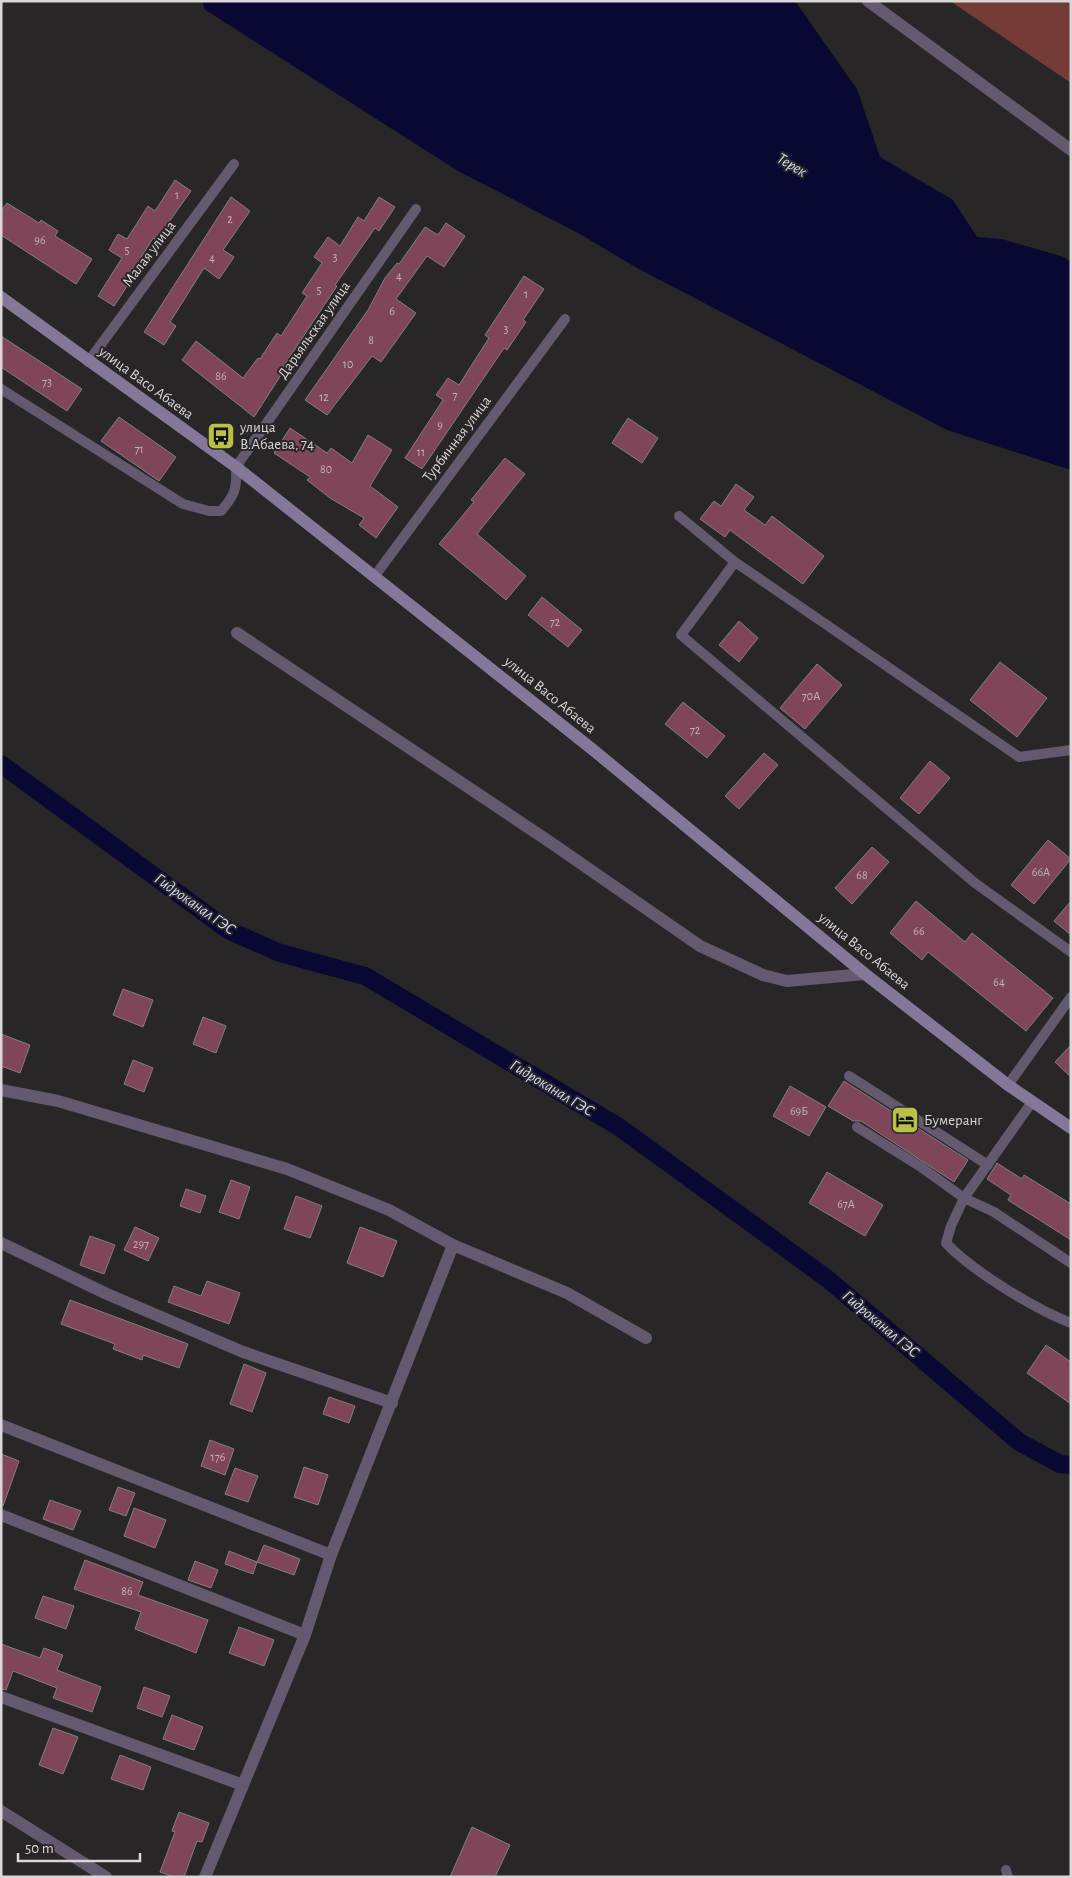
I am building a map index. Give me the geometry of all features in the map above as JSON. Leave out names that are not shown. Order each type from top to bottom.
[{"type":"main road","name":"улица Васо Абаева","points":[[1,297],[236,468],[592,749],[865,974],[1008,1085],[1071,1128]]},
{"type":"street","points":[[868,1],[1071,150]]},
{"type":"street","points":[[237,633],[550,842],[700,946],[763,976],[787,981],[865,974]]},
{"type":"street","points":[[1,1090],[67,1104],[287,1169],[389,1210],[453,1245],[567,1293],[646,1338]]},
{"type":"street","points":[[1,1243],[106,1294],[243,1352],[392,1403]]},
{"type":"street","points":[[205,1877],[305,1635],[331,1555],[453,1245]]},
{"type":"street","points":[[1,1424],[331,1555]]},
{"type":"street","points":[[1,1514],[305,1635]]},
{"type":"street","points":[[1,1697],[243,1785]]},
{"type":"street","points":[[1,1811],[106,1877]]},
{"type":"lane","name":"Малая улица","points":[[88,362],[234,164]]},
{"type":"lane","name":"Дарьяльская улица","points":[[236,468],[416,209]]},
{"type":"lane","name":"Турбинная улица","points":[[374,577],[565,320]]},
{"type":"lane","points":[[1,389],[183,504],[209,511],[221,511],[232,498],[237,485],[236,468]]},
{"type":"lane","points":[[678,516],[735,562],[1019,757],[1071,750]]},
{"type":"lane","points":[[735,562],[681,635],[975,883],[1071,952]]},
{"type":"lane","points":[[1008,1085],[1071,997]]},
{"type":"lane","points":[[848,1076],[988,1165]]},
{"type":"lane","points":[[1032,1102],[964,1198],[951,1226],[946,1243],[968,1263],[1051,1316],[1071,1323]]},
{"type":"lane","points":[[857,1127],[921,1167],[964,1198],[994,1212],[1071,1262]]},
{"type":"shaded area","points":[[950,1],[1071,1],[1071,83]]},
{"type":"water","name":"Терек","points":[[203,1],[795,1],[857,89],[880,157],[953,200],[977,237],[1002,239],[1064,257],[1071,262],[1071,470],[947,430],[637,268],[578,233],[458,171],[204,9]]},
{"type":"building","points":[[175,180],[191,191],[156,240],[153,238],[134,269],[137,271],[114,306],[98,296],[122,258],[109,250],[118,234],[127,239],[148,206],[155,211]]},
{"type":"building","points":[[231,197],[250,211],[223,250],[234,257],[219,279],[204,268],[170,322],[176,326],[164,345],[144,332]]},
{"type":"building","points":[[379,197],[395,207],[379,231],[375,228],[335,285],[337,286],[279,373],[281,375],[254,417],[182,360],[196,341],[243,378],[258,358],[260,359],[277,333],[281,336],[307,296],[302,293],[322,263],[314,257],[328,237],[340,246],[358,217],[364,221]]},
{"type":"building","points":[[7,203],[39,223],[41,220],[58,231],[55,236],[92,259],[76,284],[1,235],[1,211]]},
{"type":"building","points":[[446,223],[465,236],[444,267],[427,256],[396,299],[416,313],[381,362],[372,356],[327,415],[305,400],[368,310],[385,278],[397,263],[399,264],[425,227],[438,235]]},
{"type":"building","points":[[524,276],[544,289],[523,320],[526,322],[507,350],[504,348],[422,469],[405,458],[443,400],[436,395],[448,378],[459,385],[489,338],[485,335]]},
{"type":"building","points":[[1,336],[82,389],[67,411],[1,367]]},
{"type":"building","points":[[119,417],[176,457],[159,481],[101,441]]},
{"type":"building","points":[[628,418],[658,438],[642,463],[612,443]]},
{"type":"building","points":[[290,428],[327,453],[331,448],[352,463],[368,435],[392,450],[370,486],[398,507],[376,538],[359,525],[364,518],[330,498],[307,480],[310,477],[274,453]]},
{"type":"building","points":[[505,458],[525,474],[477,534],[526,576],[506,600],[439,544],[474,502],[471,500]]},
{"type":"building","points":[[736,484],[754,497],[744,510],[765,525],[772,516],[824,556],[803,584],[730,530],[725,537],[700,519],[714,501],[721,506]]},
{"type":"building","points":[[542,597],[582,630],[568,647],[528,615]]},
{"type":"building","points":[[739,621],[758,638],[739,662],[719,645]]},
{"type":"building","points":[[1000,662],[1047,698],[1017,737],[970,700]]},
{"type":"building","points":[[817,664],[842,685],[805,729],[780,708]]},
{"type":"building","points":[[683,702],[725,736],[707,758],[665,724]]},
{"type":"building","points":[[764,753],[778,765],[739,809],[725,796]]},
{"type":"building","points":[[930,761],[950,778],[919,814],[900,798]]},
{"type":"building","points":[[1048,840],[1071,859],[1034,904],[1011,885]]},
{"type":"building","points":[[872,847],[889,862],[852,904],[835,888]]},
{"type":"building","points":[[916,901],[965,942],[972,933],[1053,998],[1026,1031],[928,952],[922,960],[890,933]]},
{"type":"building","points":[[1071,901],[1071,935],[1054,921]]},
{"type":"building","points":[[123,989],[153,1000],[143,1027],[113,1015]]},
{"type":"building","points":[[203,1017],[226,1026],[216,1053],[193,1044]]},
{"type":"building","points":[[1,1034],[30,1045],[20,1073],[1,1066]]},
{"type":"building","points":[[1071,1045],[1071,1077],[1055,1062]]},
{"type":"building","points":[[133,1060],[153,1068],[144,1092],[124,1084]]},
{"type":"building","points":[[844,1081],[968,1160],[954,1182],[861,1121],[853,1121],[828,1106]]},
{"type":"building","points":[[790,1086],[826,1107],[809,1136],[773,1116]]},
{"type":"building","points":[[997,1163],[1022,1179],[1024,1175],[1071,1204],[1071,1240],[1008,1200],[1011,1195],[987,1179]]},
{"type":"building","points":[[827,1172],[883,1205],[865,1236],[809,1203]]},
{"type":"building","points":[[231,1180],[250,1187],[239,1219],[219,1212]]},
{"type":"building","points":[[186,1189],[206,1196],[200,1213],[180,1206]]},
{"type":"building","points":[[296,1196],[322,1206],[310,1238],[284,1229]]},
{"type":"building","points":[[135,1227],[159,1238],[148,1261],[124,1250]]},
{"type":"building","points":[[360,1227],[397,1241],[383,1277],[347,1263]]},
{"type":"building","points":[[90,1236],[115,1245],[104,1274],[80,1265]]},
{"type":"building","points":[[207,1281],[240,1293],[229,1324],[168,1302],[174,1286],[201,1296]]},
{"type":"building","points":[[70,1300],[188,1344],[179,1368],[143,1355],[142,1360],[113,1349],[115,1344],[61,1324]]},
{"type":"building","points":[[1046,1345],[1071,1362],[1071,1404],[1027,1373]]},
{"type":"building","points":[[244,1364],[266,1373],[252,1412],[230,1404]]},
{"type":"building","points":[[329,1397],[355,1406],[349,1423],[323,1414]]},
{"type":"building","points":[[210,1440],[234,1449],[225,1475],[201,1466]]},
{"type":"building","points":[[1,1454],[19,1461],[3,1506],[1,1506]]},
{"type":"building","points":[[304,1467],[328,1475],[318,1505],[294,1497]]},
{"type":"building","points":[[235,1468],[258,1476],[248,1502],[225,1494]]},
{"type":"building","points":[[118,1487],[135,1493],[126,1516],[109,1510]]},
{"type":"building","points":[[50,1500],[81,1511],[73,1530],[43,1519]]},
{"type":"building","points":[[134,1508],[166,1520],[155,1548],[124,1536]]},
{"type":"building","points":[[264,1545],[300,1559],[294,1575],[257,1562]]},
{"type":"building","points":[[229,1551],[257,1562],[253,1574],[225,1564]]},
{"type":"building","points":[[85,1560],[143,1582],[138,1595],[208,1620],[196,1653],[135,1629],[141,1612],[74,1589]]},
{"type":"building","points":[[195,1561],[218,1570],[211,1588],[188,1580]]},
{"type":"building","points":[[43,1596],[74,1606],[66,1629],[35,1618]]},
{"type":"building","points":[[239,1627],[274,1640],[264,1666],[229,1653]]},
{"type":"building","points":[[1,1644],[40,1658],[44,1648],[63,1655],[57,1670],[101,1687],[92,1712],[53,1698],[57,1688],[13,1671],[6,1690],[1,1689]]},
{"type":"building","points":[[144,1687],[170,1696],[162,1717],[137,1708]]},
{"type":"building","points":[[172,1715],[203,1727],[194,1750],[163,1739]]},
{"type":"building","points":[[53,1728],[78,1737],[63,1774],[39,1765]]},
{"type":"building","points":[[120,1755],[151,1767],[143,1790],[111,1779]]},
{"type":"building","points":[[179,1812],[209,1823],[202,1842],[197,1841],[184,1877],[174,1877],[160,1872],[175,1832],[172,1831]]},
{"type":"building","points":[[472,1827],[510,1845],[495,1877],[450,1877]]},
{"type":"waterway","name":"Гидроканал ГЭС","points":[[1,764],[228,930],[280,953],[365,976],[619,1127],[829,1280],[1019,1442],[1060,1464],[1071,1465]]},
{"type":"place","name":"улица В.Абаева, 74","points":[[221,436]]},
{"type":"place","name":"Бумеранг","points":[[905,1120]]}]
